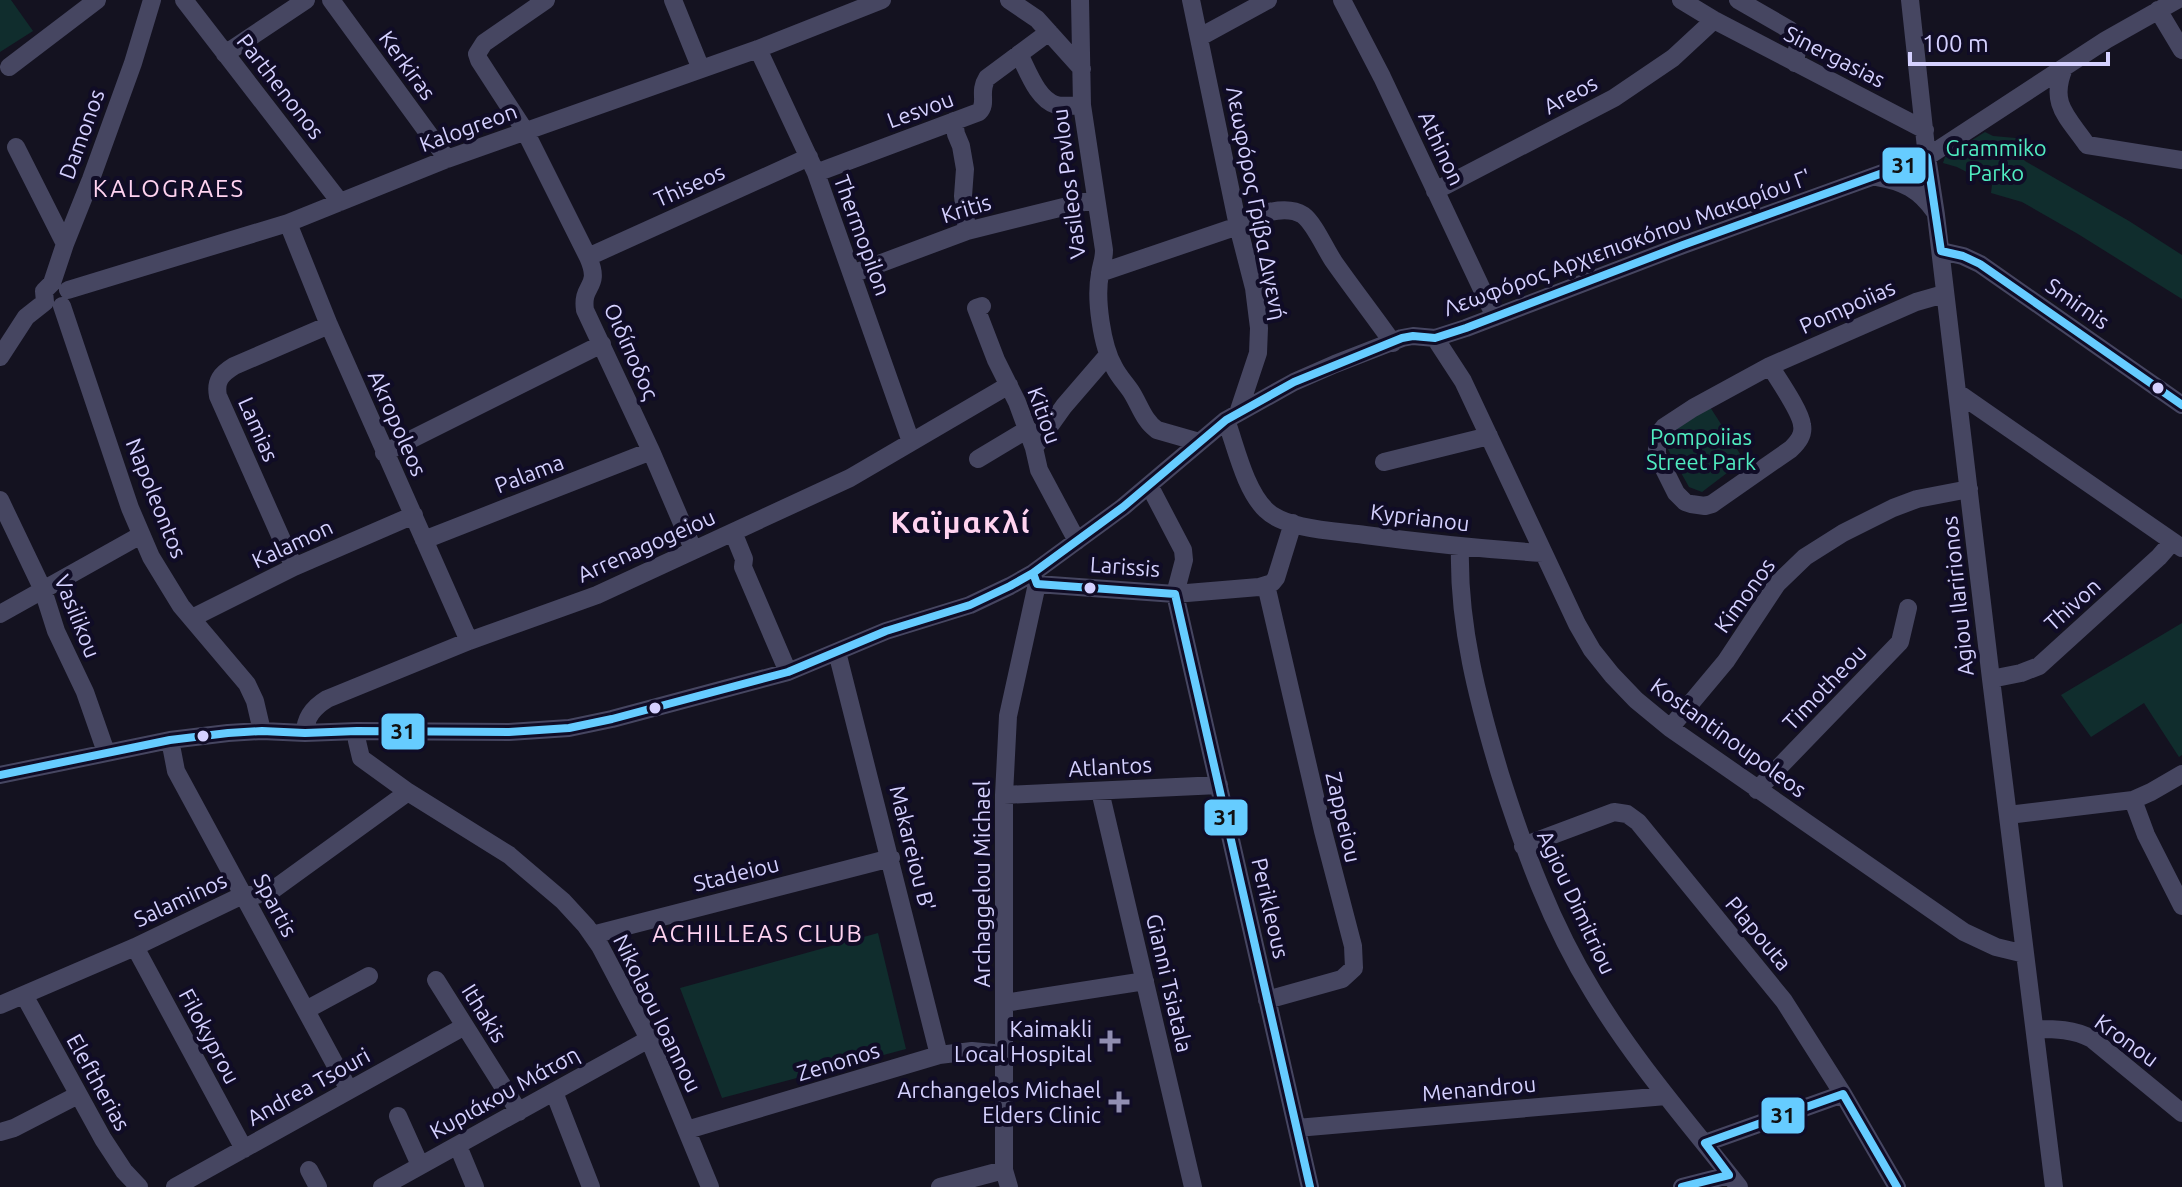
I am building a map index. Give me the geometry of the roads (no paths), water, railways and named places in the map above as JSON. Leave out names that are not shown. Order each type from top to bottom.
[{"type":"street","points":[[9,67],[97,0]]},
{"type":"street","name":"Damonos","points":[[57,295],[65,244],[133,63],[152,0]]},
{"type":"street","name":"Parthenonos","points":[[184,0],[340,202]]},
{"type":"street","points":[[225,54],[306,0]]},
{"type":"street","name":"Kerkiras","points":[[331,0],[447,159]]},
{"type":"street","points":[[546,0],[495,34],[477,54],[525,131],[588,257]]},
{"type":"street","points":[[673,0],[701,69]]},
{"type":"street","name":"Kalogreon","points":[[57,295],[288,223],[447,159],[758,49],[882,0]]},
{"type":"street","points":[[1009,0],[1049,32],[1082,69]]},
{"type":"street","name":"Vasileos Pavlou","points":[[1080,0],[1082,105],[1104,250],[1099,310],[1108,355],[1151,426],[1199,442]]},
{"type":"street","name":"Λεωφόρος Γρίβα Διγενή","points":[[1191,0],[1254,288],[1259,328],[1258,353],[1250,381],[1232,416]]},
{"type":"street","points":[[1200,37],[1268,0]]},
{"type":"street","name":"Athinon","points":[[1342,0],[1382,77],[1495,317]]},
{"type":"street","name":"Sinergasias","points":[[1681,0],[1925,130]]},
{"type":"street","points":[[1738,0],[1790,30],[1798,44],[1795,63]]},
{"type":"street","name":"Agiou Ilaririonos","points":[[1910,0],[2054,1187]]},
{"type":"street","name":"Λεωφόρος Αρχιεπισκόπου Μακαρίου Γ'","points":[[0,775],[203,735],[262,731],[509,732],[569,728],[788,672],[886,631],[970,605],[1035,578],[1232,416],[1294,382],[1413,336],[1435,338],[1466,328],[1927,157],[2119,32],[2177,0]]},
{"type":"street","points":[[2158,10],[2182,50]]},
{"type":"street","name":"Areos","points":[[1435,191],[1637,84],[1673,58],[1714,20]]},
{"type":"street","name":"Lesvou","points":[[812,165],[979,112],[982,109],[982,85],[987,78],[1049,32]]},
{"type":"street","name":"Thermopilon","points":[[758,49],[812,165],[911,442]]},
{"type":"street","points":[[1019,54],[1045,98],[1061,106],[1082,105]]},
{"type":"street","points":[[2064,68],[2057,94],[2061,108],[2087,145],[2182,160]]},
{"type":"street","points":[[2024,94],[2042,97],[2061,108]]},
{"type":"street","points":[[954,121],[965,169],[963,196],[967,231]]},
{"type":"street","points":[[16,147],[65,244]]},
{"type":"street","name":"Thiseos","points":[[588,257],[812,165]]},
{"type":"street","points":[[1875,177],[1906,184],[1922,196],[1936,215]]},
{"type":"street","name":"Kritis","points":[[852,274],[967,231],[1096,199]]},
{"type":"street","points":[[1100,273],[1238,226],[1254,215],[1290,211],[1304,216],[1393,343]]},
{"type":"street","name":"Akropoleos","points":[[288,223],[384,453],[469,641]]},
{"type":"street","name":"Smirnis","points":[[1941,251],[1980,264],[2182,405]]},
{"type":"street","name":"Οιδίποδος","points":[[588,257],[595,271],[586,292],[585,310],[693,549]]},
{"type":"street","name":"Pompoiias","points":[[1770,366],[1801,420],[1802,432],[1798,441],[1712,504],[1685,502],[1676,493],[1659,462],[1656,450],[1664,427],[1770,366],[1916,302],[1944,294]]},
{"type":"street","points":[[0,357],[26,317],[57,295]]},
{"type":"street","name":"Napoleontos","points":[[57,295],[141,535],[166,583],[247,684],[254,697],[262,731]]},
{"type":"street","name":"Kitiou","points":[[982,306],[976,308],[1028,429],[1039,470],[1077,541]]},
{"type":"street","name":"Lamias","points":[[294,567],[218,396],[217,386],[223,373],[234,366],[329,325]]},
{"type":"street","name":"Kostantinoupoleos","points":[[1435,338],[1463,381],[1567,604],[1592,650],[1623,688],[1670,728],[1964,932],[1996,947],[2025,954]]},
{"type":"street","points":[[384,453],[602,344]]},
{"type":"street","points":[[1034,448],[1064,406],[1108,355]]},
{"type":"street","name":"Arrenagogeiou","points":[[305,733],[309,717],[322,702],[469,641],[597,595],[850,478],[1009,385]]},
{"type":"street","points":[[1958,393],[2177,545]]},
{"type":"street","points":[[1232,416],[1250,484],[1262,506],[1274,516],[1293,523],[1280,569],[1276,578],[1266,585]]},
{"type":"street","points":[[978,459],[1028,429]]},
{"type":"street","points":[[1384,462],[1489,436]]},
{"type":"street","name":"Palama","points":[[424,540],[651,451]]},
{"type":"street","points":[[1149,485],[1183,550],[1184,560],[1175,594]]},
{"type":"street","name":"Kimonos","points":[[1670,728],[1717,673],[1777,584],[1805,557],[1843,533],[1893,508],[1927,496],[1969,489]]},
{"type":"street","name":"Vasilikou","points":[[0,500],[43,590],[56,631],[85,692],[106,752]]},
{"type":"street","name":"Kalamon","points":[[192,618],[294,567],[414,515]]},
{"type":"street","name":"Kyprianou","points":[[1293,523],[1460,548],[1543,553]]},
{"type":"street","points":[[733,532],[744,559],[743,567],[788,672]]},
{"type":"street","points":[[0,614],[141,535]]},
{"type":"street","name":"Thivon","points":[[1991,679],[2039,666],[2159,557],[2177,545]]},
{"type":"street","name":"Agiou Dimitriou","points":[[1460,548],[1461,591],[1472,665],[1491,744],[1523,846],[1560,932],[1611,1020],[1666,1096],[1734,1181]]},
{"type":"street","name":"Larissis","points":[[1035,578],[1175,594],[1266,585]]},
{"type":"street","name":"Archaggelou Michael","points":[[1006,1178],[1004,795],[1008,716],[1035,578]]},
{"type":"street","name":"Zappeiou","points":[[1266,585],[1353,946],[1354,968],[1342,979],[1267,1000]]},
{"type":"street","name":"Perikleous","points":[[1175,594],[1310,1187]]},
{"type":"street","name":"Timotheou","points":[[1757,790],[1900,642],[1908,608]]},
{"type":"street","name":"Makareiou B'","points":[[837,652],[939,1055]]},
{"type":"street","name":"Nikolaou Ioannou","points":[[357,731],[361,758],[522,865],[563,901],[592,935],[649,1039],[710,1187]]},
{"type":"street","name":"Spartis","points":[[170,740],[176,771],[349,1090]]},
{"type":"street","points":[[2008,815],[2133,800],[2182,774]]},
{"type":"street","name":"Atlantos","points":[[1004,795],[1219,785]]},
{"type":"street","name":"Gianni Tsiatala","points":[[1100,791],[1193,1187]]},
{"type":"street","name":"Salaminos","points":[[0,1005],[135,947],[243,895],[270,892],[408,792]]},
{"type":"street","points":[[2133,800],[2146,835],[2182,906]]},
{"type":"street","name":"Plapouta","points":[[1523,846],[1608,813],[1621,812],[1633,818],[1771,983],[1843,1094],[1897,1187]]},
{"type":"street","name":"Stadeiou","points":[[592,935],[891,858]]},
{"type":"street","name":"Filokyprou","points":[[135,947],[244,1149]]},
{"type":"street","points":[[306,1010],[369,976]]},
{"type":"street","name":"Ithakis","points":[[436,980],[519,1112]]},
{"type":"street","points":[[1004,1003],[1145,981]]},
{"type":"street","name":"Eleftherias","points":[[24,995],[112,1155],[139,1187]]},
{"type":"street","name":"Andrea Tsouri","points":[[175,1187],[465,1026]]},
{"type":"street","name":"Kronou","points":[[2035,1029],[2063,1029],[2092,1039],[2182,1113]]},
{"type":"street","name":"Κυριάκου Μάτση","points":[[382,1187],[649,1039]]},
{"type":"street","name":"Zenonos","points":[[687,1130],[939,1055],[972,1051],[1004,1054]]},
{"type":"street","points":[[554,1092],[591,1187]]},
{"type":"street","points":[[1705,1143],[1843,1094]]},
{"type":"street","points":[[0,1132],[78,1095]]},
{"type":"street","name":"Menandrou","points":[[1297,1128],[1666,1096]]},
{"type":"street","points":[[398,1116],[420,1165]]},
{"type":"street","points":[[458,1146],[475,1187]]},
{"type":"street","points":[[940,1187],[1006,1178]]},
{"type":"street","points":[[1682,1187],[1734,1181]]},
{"type":"place","name":"Kaimakli Local Hospital","points":[[1110,1041]]},
{"type":"place","name":"Archangelos Michael Elders Clinic","points":[[1119,1102]]},
{"type":"district","name":"KALOGRAES","points":[[169,188]]},
{"type":"district","name":"Καϊμακλί","points":[[961,522]]},
{"type":"district","name":"ACHILLEAS CLUB","points":[[758,933]]},
{"type":"park label","name":"Grammiko Parko","points":[[1996,160]]},
{"type":"park label","name":"Pompoiias Street Park","points":[[1701,448]]}]
